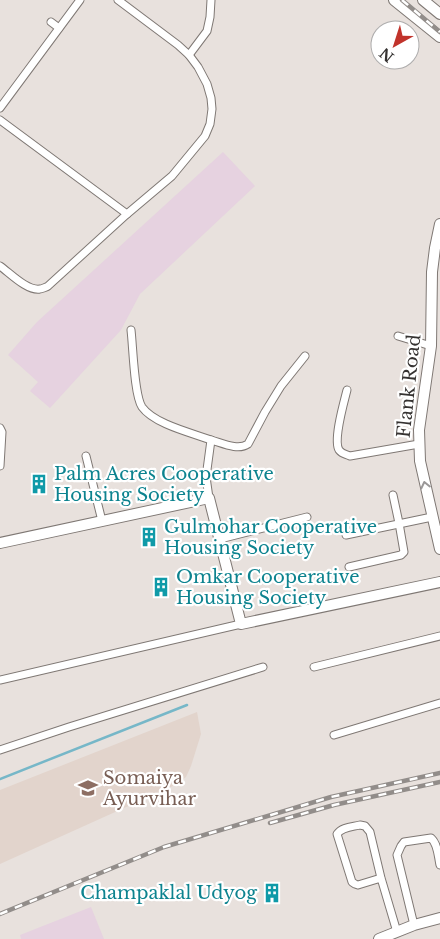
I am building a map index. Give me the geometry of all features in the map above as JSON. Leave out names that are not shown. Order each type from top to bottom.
[{"type":"street","points":[[0,108],[80,0]]},
{"type":"street","points":[[0,266],[26,286],[33,289],[48,286],[172,176],[205,136],[210,124],[211,98],[198,67],[178,45],[118,0]]},
{"type":"street","points":[[189,55],[206,31],[210,17],[211,0]]},
{"type":"street","points":[[394,0],[440,37]]},
{"type":"street","points":[[423,0],[440,14]]},
{"type":"street","points":[[52,22],[59,28]]},
{"type":"street","points":[[0,120],[127,214]]},
{"type":"street","name":"Flank Road","points":[[439,545],[420,461],[419,430],[431,346],[432,272],[440,224]]},
{"type":"street","points":[[131,330],[136,391],[141,406],[161,422],[237,447],[248,444],[281,386],[305,356]]},
{"type":"street","points":[[398,336],[431,346]]},
{"type":"street","points":[[347,390],[337,442],[338,449],[342,453],[350,456],[419,444]]},
{"type":"street","points":[[0,428],[2,432],[0,466]]},
{"type":"street","points":[[211,440],[206,476],[209,498],[241,624]]},
{"type":"street","points":[[86,456],[102,521]]},
{"type":"street","points":[[349,567],[401,555],[404,552],[393,495]]},
{"type":"street","points":[[0,543],[209,498]]},
{"type":"street","points":[[220,539],[306,517]]},
{"type":"street","points":[[346,535],[432,517]]},
{"type":"street","points":[[0,680],[241,624],[440,582]]},
{"type":"street","points":[[314,667],[440,636]]},
{"type":"street","points":[[0,750],[263,667]]},
{"type":"street","points":[[334,735],[440,703]]},
{"type":"street","points":[[381,878],[358,885],[352,882],[337,834],[339,831],[360,825],[370,832],[397,932]]},
{"type":"street","points":[[414,925],[397,854],[398,851],[404,842],[431,838],[436,845],[440,865]]},
{"type":"street","points":[[380,939],[414,925],[440,918]]},
{"type":"shaded area","points":[[223,152],[255,186],[140,294],[121,330],[50,408],[30,391],[38,382],[8,355],[37,322]]},
{"type":"shaded area","name":"Somaiya Ayurvihar","points":[[197,712],[201,734],[186,777],[175,785],[0,864],[0,790]]},
{"type":"shaded area","points":[[91,907],[104,939],[21,939],[20,935]]},
{"type":"waterway","points":[[0,779],[187,705]]},
{"type":"railway","points":[[402,0],[440,32]]},
{"type":"railway","points":[[0,914],[164,847],[331,797],[440,773]]},
{"type":"railway","points":[[270,823],[334,805],[440,782]]},
{"type":"place","name":"Palm Acres Cooperative Housing Society","points":[[39,484]]},
{"type":"place","name":"Gulmohar Cooperative Housing Society","points":[[149,537]]},
{"type":"place","name":"Omkar Cooperative Housing Society","points":[[161,587]]},
{"type":"place","name":"Somaiya Ayurvihar","points":[[88,788]]},
{"type":"place","name":"Champaklal Udyog","points":[[272,893]]}]
